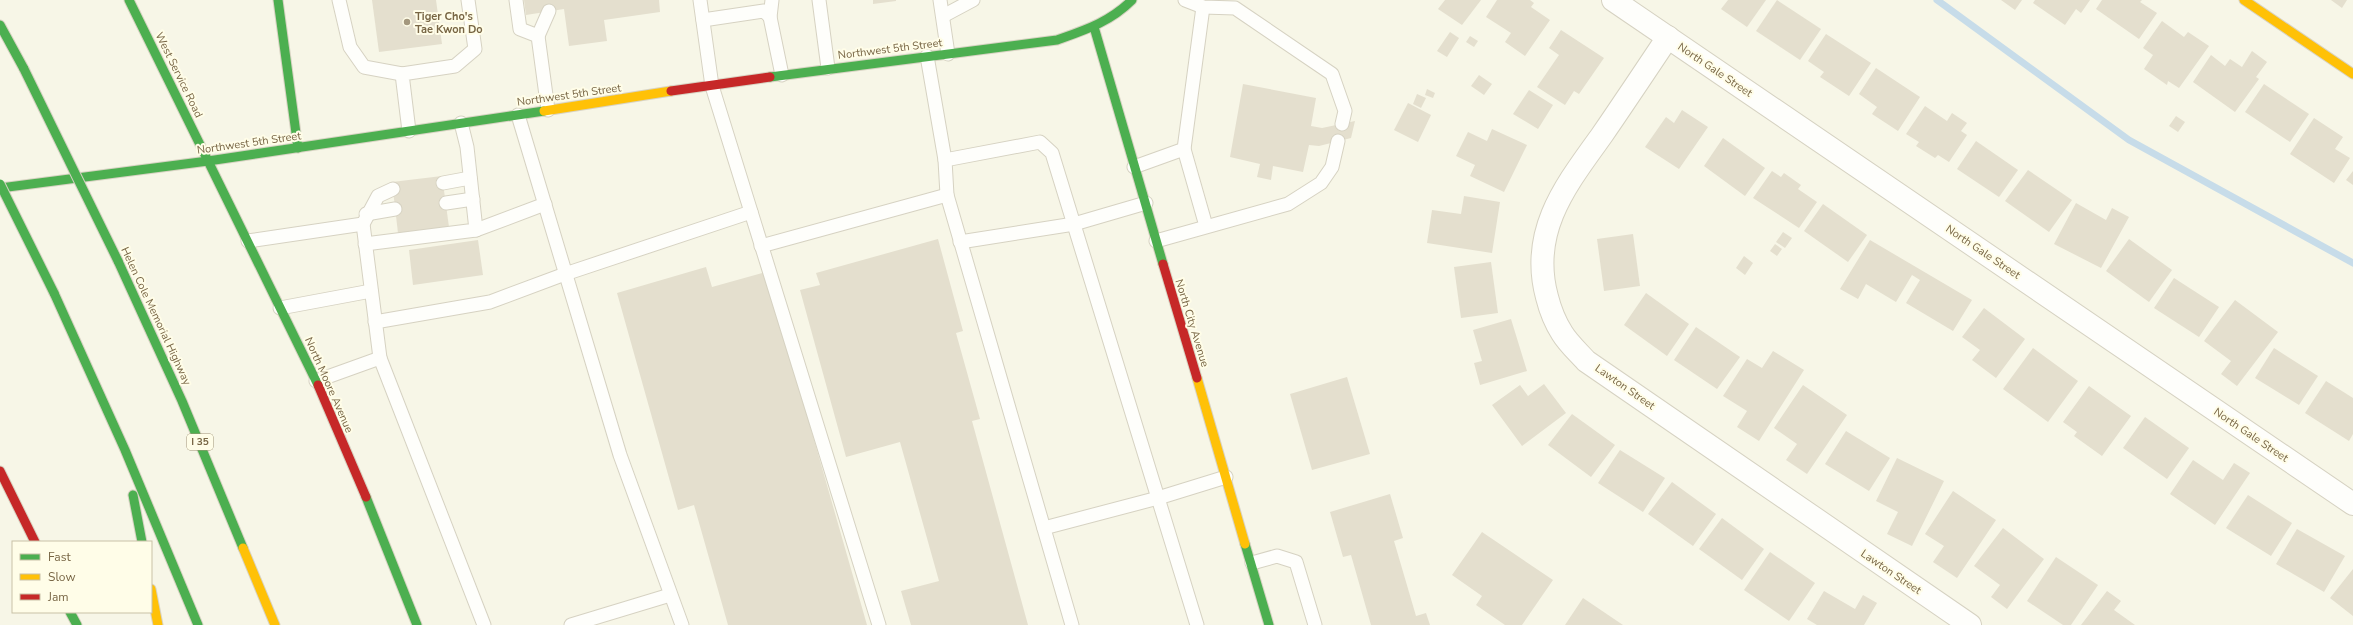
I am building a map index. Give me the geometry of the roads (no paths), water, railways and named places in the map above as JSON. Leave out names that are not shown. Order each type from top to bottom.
[{"type":"main road","name":"West Service Road","points":[[129,0],[208,161]]},
{"type":"main road","points":[[278,0],[298,148]]},
{"type":"main road","name":"Northwest 5th Street","points":[[0,188],[298,148],[828,68],[1057,40],[1094,27],[1118,14],[1132,0]]},
{"type":"main road","points":[[2244,0],[2353,74]]},
{"type":"main road","name":"Helen Cole Memorial Highway","points":[[0,25],[24,69],[118,261],[185,408],[275,625]]},
{"type":"main road","name":"North City Avenue","points":[[1094,27],[1269,625]]},
{"type":"main road","name":"North Moore Avenue","points":[[208,161],[316,381],[375,519],[417,625]]},
{"type":"main road","points":[[0,184],[54,293],[125,450],[198,625]]},
{"type":"main road","points":[[125,450],[142,541]]},
{"type":"main road","points":[[0,471],[35,541]]},
{"type":"main road","points":[[152,594],[158,625]]},
{"type":"main road","points":[[71,613],[77,625]]},
{"type":"street","name":"North Gale Street","points":[[1613,0],[2353,504]]},
{"type":"street","name":"Lawton Street","points":[[1668,37],[1570,180],[1550,220],[1543,244],[1542,267],[1544,286],[1551,312],[1562,333],[1586,360],[1970,625]]},
{"type":"lane","points":[[339,0],[350,47],[364,67],[402,74],[455,66],[475,49],[468,0]]},
{"type":"lane","points":[[516,0],[520,29],[538,36]]},
{"type":"lane","points":[[700,0],[712,86],[879,625]]},
{"type":"lane","points":[[772,0],[770,17],[782,75]]},
{"type":"lane","points":[[819,0],[828,68]]},
{"type":"lane","points":[[940,0],[948,54]]},
{"type":"lane","points":[[943,16],[973,0]]},
{"type":"lane","points":[[1185,0],[1203,7],[1235,8],[1332,74],[1345,111],[1342,124]]},
{"type":"lane","points":[[1203,7],[1184,149],[1206,226]]},
{"type":"lane","points":[[548,110],[538,36],[549,11]]},
{"type":"lane","points":[[703,20],[764,12],[770,17]]},
{"type":"lane","points":[[927,56],[945,160],[947,195],[1072,625]]},
{"type":"lane","points":[[402,74],[409,131]]},
{"type":"lane","points":[[518,115],[546,204],[565,274],[620,455],[682,625]]},
{"type":"lane","points":[[462,123],[476,230]]},
{"type":"lane","points":[[1156,241],[1288,204],[1321,183],[1332,167],[1338,141]]},
{"type":"lane","points":[[945,160],[1040,142],[1052,153],[1197,625]]},
{"type":"lane","points":[[1134,167],[1184,149]]},
{"type":"lane","points":[[443,183],[470,178]]},
{"type":"lane","points":[[393,189],[378,196],[364,219],[365,244],[380,358],[484,625]]},
{"type":"lane","points":[[761,246],[947,195]]},
{"type":"lane","points":[[446,203],[472,199]]},
{"type":"lane","points":[[960,242],[1074,224],[1146,203]]},
{"type":"lane","points":[[365,244],[476,230],[546,204]]},
{"type":"lane","points":[[248,241],[364,219],[395,209]]},
{"type":"lane","points":[[375,322],[490,302],[565,274],[751,212]]},
{"type":"lane","points":[[280,308],[371,291]]},
{"type":"lane","points":[[316,381],[380,358]]},
{"type":"lane","points":[[1044,528],[1158,498],[1226,477]]},
{"type":"lane","points":[[1252,563],[1277,556],[1296,562],[1315,625]]},
{"type":"lane","points":[[570,625],[670,594]]},
{"type":"waterway","points":[[1937,0],[2129,140],[2353,263]]},
{"type":"place","name":"Tiger Cho's Tae Kwon Do","points":[[407,22]]}]
